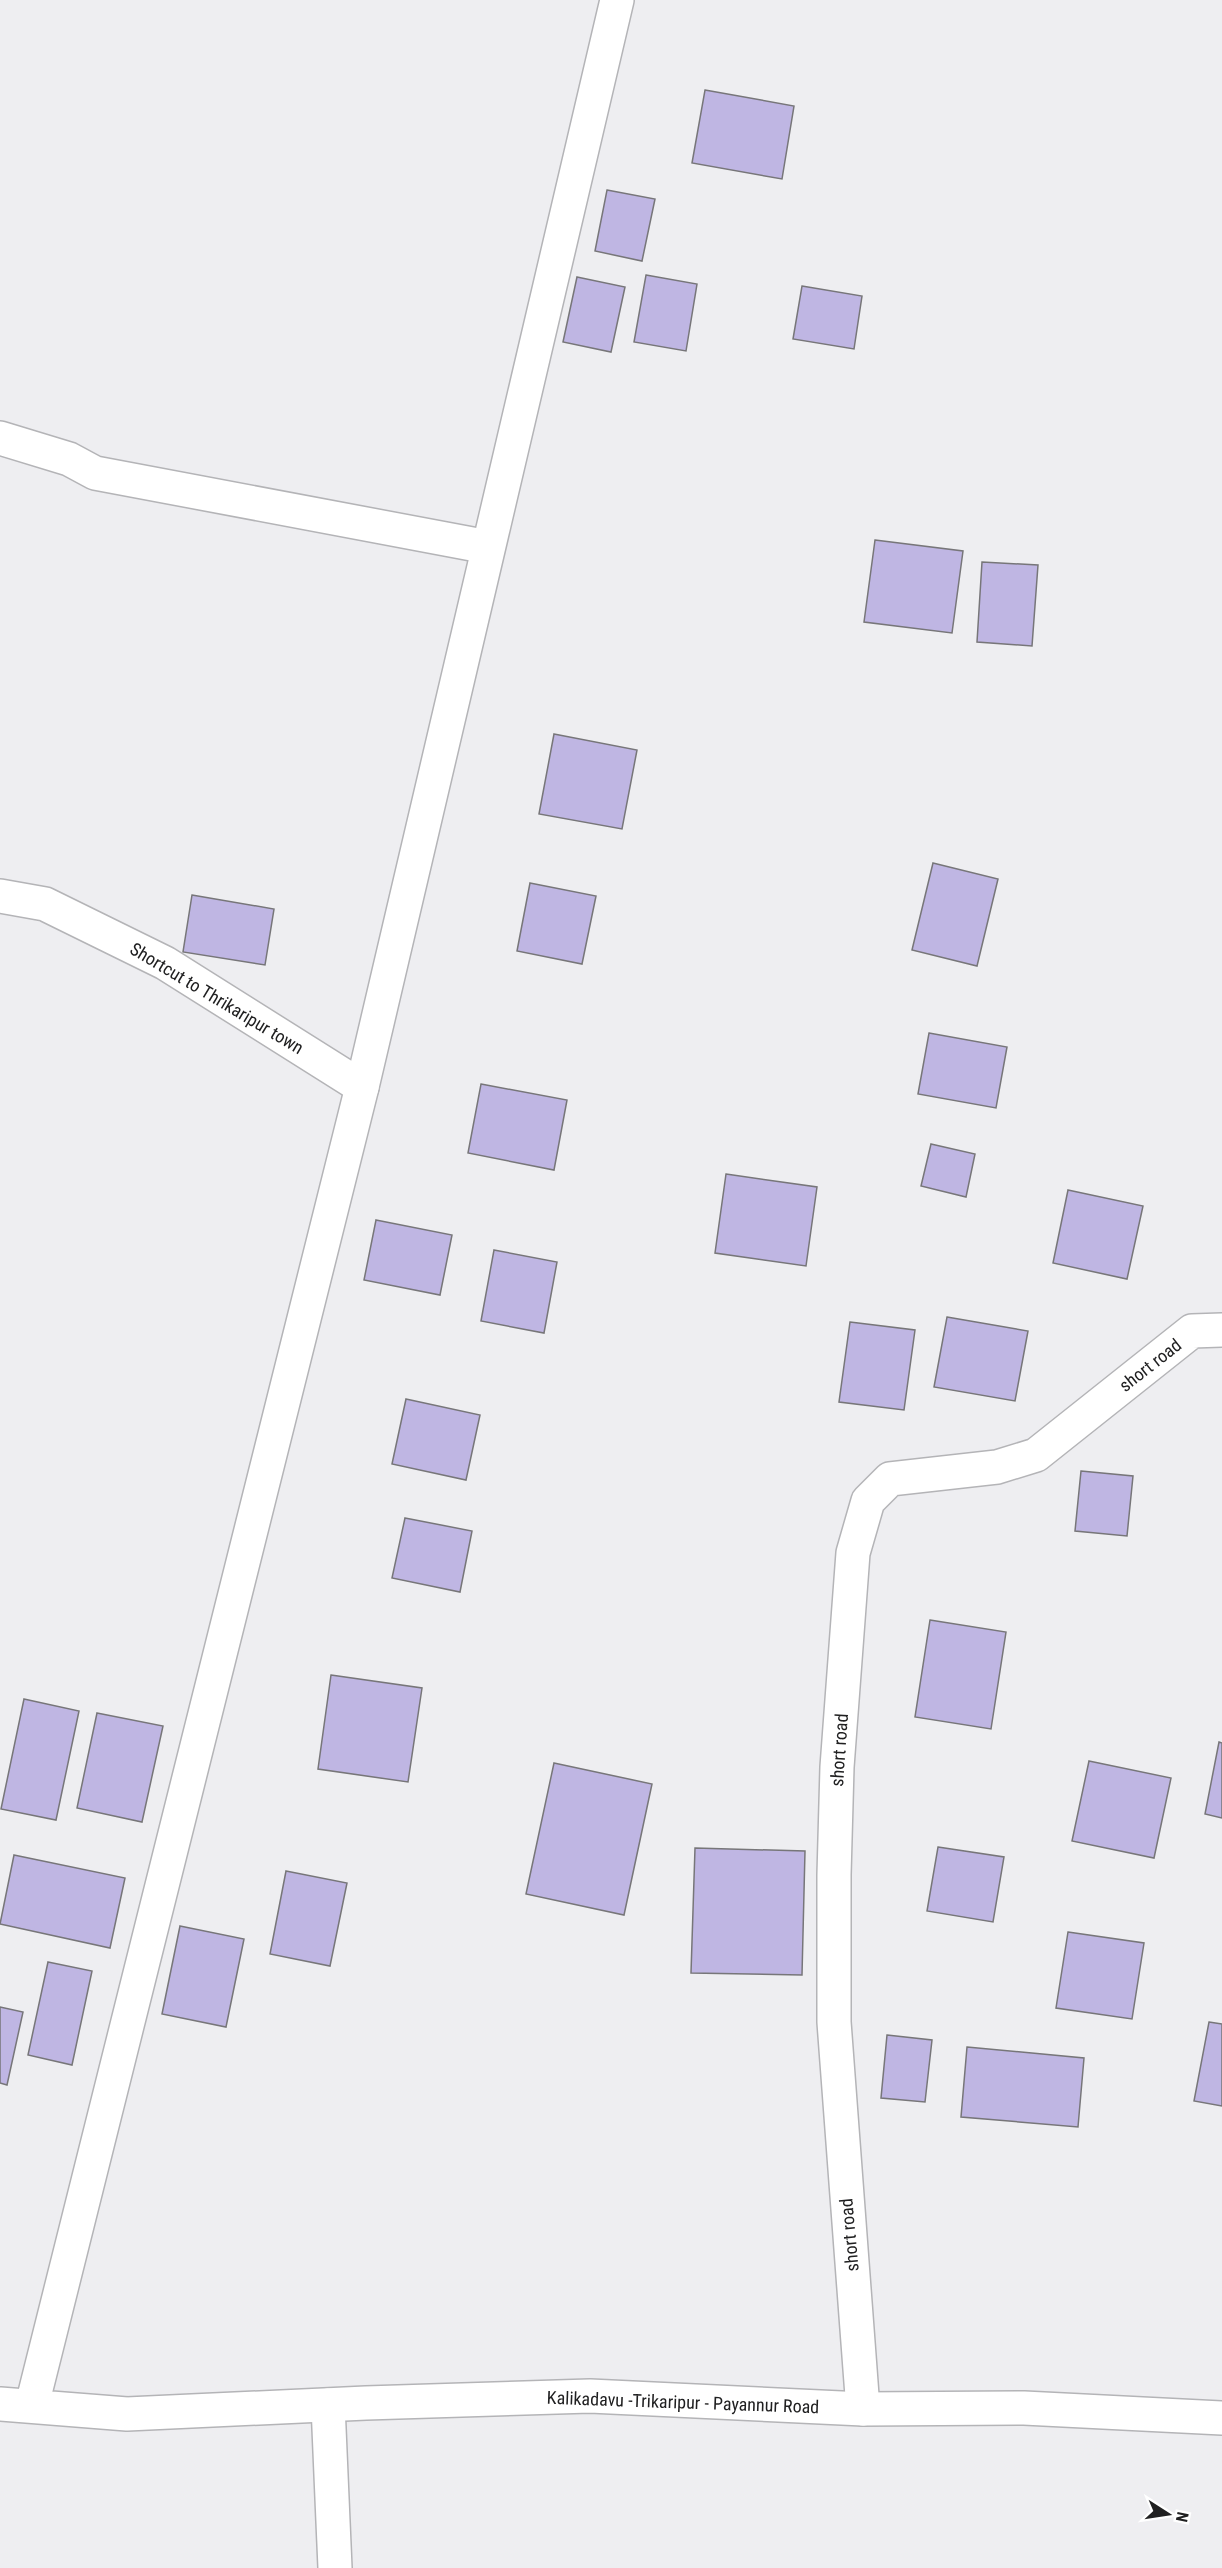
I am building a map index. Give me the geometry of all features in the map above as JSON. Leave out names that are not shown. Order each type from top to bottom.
[{"type":"main road","points":[[16,2405],[362,1087],[617,0]]},
{"type":"main road","points":[[0,438],[69,459],[95,473],[488,547]]},
{"type":"main road","name":"Shortcut to Thrikaripur town","points":[[0,896],[45,904],[165,963],[362,1087]]},
{"type":"main road","name":"short road","points":[[863,2409],[834,2022],[834,1898],[837,1767],[853,1553],[868,1501],[890,1479],[997,1467],[1036,1455],[1192,1331],[1222,1330]]},
{"type":"main road","name":"Kalikadavu -Trikaripur - Payannur Road","points":[[16,2405],[127,2414],[590,2396],[863,2409],[1024,2408],[1222,2418]]},
{"type":"main road","points":[[328,2405],[335,2568]]},
{"type":"building","points":[[705,90],[794,106],[782,179],[692,163]]},
{"type":"building","points":[[607,190],[655,199],[642,261],[595,251]]},
{"type":"building","points":[[646,275],[697,284],[686,351],[634,342]]},
{"type":"building","points":[[577,277],[625,287],[611,352],[563,342]]},
{"type":"building","points":[[802,286],[862,296],[854,349],[793,339]]},
{"type":"building","points":[[875,540],[963,551],[952,633],[864,622]]},
{"type":"building","points":[[982,562],[1038,565],[1032,646],[977,642]]},
{"type":"building","points":[[554,734],[637,750],[622,829],[539,814]]},
{"type":"building","points":[[933,863],[998,879],[977,966],[912,950]]},
{"type":"building","points":[[530,883],[596,896],[582,964],[517,951]]},
{"type":"building","points":[[192,895],[274,909],[265,965],[183,952]]},
{"type":"building","points":[[929,1033],[1007,1047],[996,1108],[918,1094]]},
{"type":"building","points":[[481,1084],[567,1100],[554,1170],[468,1153]]},
{"type":"building","points":[[931,1144],[975,1154],[966,1197],[921,1186]]},
{"type":"building","points":[[726,1174],[817,1187],[806,1266],[715,1253]]},
{"type":"building","points":[[1068,1190],[1143,1206],[1127,1279],[1053,1263]]},
{"type":"building","points":[[376,1220],[452,1235],[440,1295],[364,1280]]},
{"type":"building","points":[[494,1250],[557,1262],[544,1333],[481,1321]]},
{"type":"building","points":[[947,1317],[1028,1331],[1015,1401],[934,1387]]},
{"type":"building","points":[[850,1322],[915,1330],[904,1410],[839,1402]]},
{"type":"building","points":[[406,1399],[480,1415],[466,1480],[392,1464]]},
{"type":"building","points":[[1081,1471],[1133,1476],[1127,1536],[1075,1531]]},
{"type":"building","points":[[405,1518],[472,1531],[460,1592],[392,1578]]},
{"type":"building","points":[[930,1620],[1006,1632],[991,1729],[915,1717]]},
{"type":"building","points":[[331,1675],[422,1688],[408,1782],[318,1769]]},
{"type":"building","points":[[24,1699],[79,1711],[56,1820],[1,1809]]},
{"type":"building","points":[[97,1713],[163,1726],[142,1822],[77,1808]]},
{"type":"building","points":[[1219,1742],[1222,1743],[1222,1818],[1205,1814]]},
{"type":"building","points":[[1089,1761],[1171,1778],[1154,1858],[1072,1841]]},
{"type":"building","points":[[554,1763],[652,1784],[624,1915],[526,1894]]},
{"type":"building","points":[[938,1847],[1004,1857],[993,1922],[927,1911]]},
{"type":"building","points":[[695,1848],[805,1851],[802,1975],[691,1973]]},
{"type":"building","points":[[14,1855],[125,1878],[110,1948],[0,1924]]},
{"type":"building","points":[[286,1871],[347,1883],[330,1966],[270,1954]]},
{"type":"building","points":[[180,1926],[244,1939],[226,2027],[162,2014]]},
{"type":"building","points":[[1068,1932],[1144,1943],[1132,2019],[1056,2008]]},
{"type":"building","points":[[48,1962],[92,1971],[72,2065],[28,2055]]},
{"type":"building","points":[[0,2007],[23,2012],[7,2085],[0,2083]]},
{"type":"building","points":[[1209,2022],[1222,2024],[1222,2106],[1194,2101]]},
{"type":"building","points":[[887,2035],[932,2040],[925,2102],[881,2098]]},
{"type":"building","points":[[967,2047],[1084,2058],[1078,2127],[961,2117]]}]
